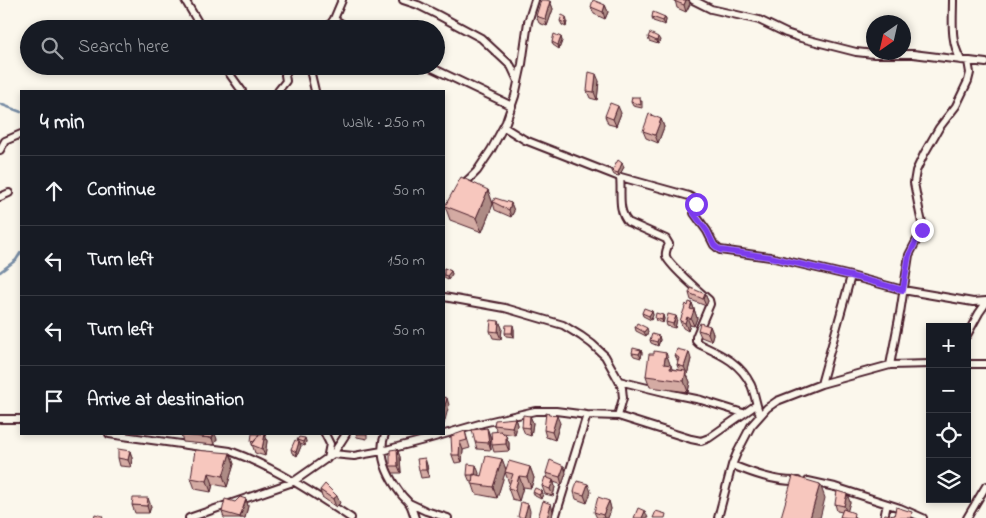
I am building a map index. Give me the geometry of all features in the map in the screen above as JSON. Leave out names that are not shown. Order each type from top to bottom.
[{"type":"street","points":[[185,0],[197,20]]},
{"type":"street","points":[[334,19],[342,0]]},
{"type":"street","points":[[403,0],[418,5],[481,38],[510,66],[518,82]]},
{"type":"street","points":[[458,189],[477,171],[504,127],[518,82],[528,22],[535,0]]},
{"type":"street","points":[[693,0],[711,9],[759,20],[801,38],[856,52],[913,54],[986,62]]},
{"type":"street","points":[[953,0],[953,38],[956,51],[961,60]]},
{"type":"street","points":[[890,365],[909,255],[922,230],[914,183],[916,170],[939,128],[956,106],[968,81],[970,73],[968,60]]},
{"type":"street","points":[[445,74],[512,106]]},
{"type":"street","points":[[230,75],[241,90]]},
{"type":"street","points":[[279,90],[286,81],[285,75]]},
{"type":"street","points":[[311,75],[314,90]]},
{"type":"street","points":[[504,127],[525,140],[620,177],[689,196],[694,199],[696,204],[694,214],[707,231],[714,245],[720,250],[770,257],[903,290],[974,302],[986,302]]},
{"type":"street","points":[[0,150],[2,140],[20,134]]},
{"type":"street","points":[[620,177],[622,212],[625,218],[628,222],[666,239],[669,244],[665,253],[667,259],[710,302],[696,341],[736,364],[751,385],[760,415]]},
{"type":"street","points":[[0,197],[9,193]]},
{"type":"street","points":[[821,384],[851,276]]},
{"type":"street","points":[[445,297],[505,308],[563,325],[592,344],[604,356],[622,388],[618,416]]},
{"type":"street","points":[[971,328],[986,302]]},
{"type":"street","points":[[718,518],[732,465],[751,426],[777,400],[821,384],[890,365],[926,364]]},
{"type":"street","points":[[971,364],[986,364]]},
{"type":"street","points":[[619,381],[702,400],[743,413]]},
{"type":"street","points":[[445,434],[535,411],[556,411],[618,416],[701,441],[709,438],[756,405]]},
{"type":"street","points":[[555,518],[587,415]]},
{"type":"street","points":[[0,419],[20,419]]},
{"type":"street","points":[[116,435],[230,451],[247,457],[312,492],[351,518]]},
{"type":"street","points":[[326,435],[330,444],[327,459]]},
{"type":"street","points":[[189,518],[293,482],[333,454],[345,435]]},
{"type":"street","points":[[385,435],[382,451],[389,476],[402,496],[409,503],[448,518]]},
{"type":"street","points":[[333,454],[354,456],[382,451],[442,435]]},
{"type":"street","points":[[732,465],[757,474],[788,481],[808,481],[828,485],[900,508],[923,518]]},
{"type":"street","points":[[967,518],[986,486]]},
{"type":"street","points":[[409,503],[415,518]]},
{"type":"street","points":[[884,518],[887,504]]},
{"type":"building","points":[[541,0],[550,1],[545,19],[536,16]]},
{"type":"building","points":[[593,0],[605,5],[603,12],[591,7]]},
{"type":"building","points":[[675,0],[686,0],[684,5]]},
{"type":"building","points":[[653,12],[665,17],[663,21],[652,17]]},
{"type":"building","points":[[562,15],[566,17],[565,23],[560,21]]},
{"type":"building","points":[[650,33],[658,37],[657,41],[648,37]]},
{"type":"building","points":[[554,34],[561,37],[558,45],[552,42]]},
{"type":"building","points":[[589,72],[596,74],[594,92],[587,91]]},
{"type":"building","points":[[632,97],[640,97],[641,105],[631,102]]},
{"type":"building","points":[[610,103],[618,106],[613,119],[605,116]]},
{"type":"building","points":[[649,114],[661,119],[655,135],[643,131]]},
{"type":"building","points":[[618,160],[622,163],[618,173],[612,171]]},
{"type":"building","points":[[461,177],[488,190],[476,218],[445,206]]},
{"type":"building","points":[[495,198],[511,203],[509,210],[493,202]]},
{"type":"building","points":[[445,268],[451,271],[447,276],[445,275]]},
{"type":"building","points":[[691,288],[705,294],[703,299],[689,293]]},
{"type":"building","points":[[689,302],[692,303],[690,309],[694,310],[691,319],[687,317],[685,323],[680,321],[686,304],[688,306]]},
{"type":"building","points":[[644,308],[652,311],[649,316],[642,313]]},
{"type":"building","points":[[656,313],[663,315],[662,320],[655,318]]},
{"type":"building","points":[[668,314],[676,316],[673,324],[666,322]]},
{"type":"building","points":[[491,320],[499,321],[498,332],[490,331]]},
{"type":"building","points":[[637,323],[647,328],[644,332],[635,327]]},
{"type":"building","points":[[700,323],[710,326],[708,333],[698,330]]},
{"type":"building","points":[[506,325],[513,325],[512,333],[505,333]]},
{"type":"building","points":[[652,334],[659,336],[657,342],[650,340]]},
{"type":"building","points":[[633,348],[641,350],[639,354],[632,353]]},
{"type":"building","points":[[677,349],[689,352],[684,367],[677,365],[679,358],[675,355]]},
{"type":"building","points":[[654,351],[666,353],[664,364],[671,365],[670,369],[686,371],[684,381],[646,376],[649,354],[654,354]]},
{"type":"building","points":[[546,413],[557,416],[552,432],[544,430]]},
{"type":"building","points":[[523,415],[530,416],[529,428],[522,427]]},
{"type":"building","points":[[515,418],[512,427],[494,425],[495,420]]},
{"type":"building","points":[[487,428],[489,443],[475,442],[472,430]]},
{"type":"building","points":[[465,431],[467,440],[460,442],[459,455],[452,455],[451,436]]},
{"type":"building","points":[[501,431],[506,436],[506,444],[492,445],[491,432]]},
{"type":"building","points":[[181,435],[214,435],[212,438]]},
{"type":"building","points":[[252,435],[258,435],[254,442],[251,441]]},
{"type":"building","points":[[258,435],[265,435],[262,449],[252,445]]},
{"type":"building","points":[[299,437],[305,438],[303,442],[297,440]]},
{"type":"building","points":[[295,440],[299,442],[296,452],[291,449]]},
{"type":"building","points":[[118,449],[130,451],[128,460],[118,458]]},
{"type":"building","points":[[397,449],[398,466],[390,466],[390,450]]},
{"type":"building","points":[[195,450],[230,453],[223,476],[209,473],[207,481],[191,478]]},
{"type":"building","points":[[486,456],[502,459],[493,487],[472,484],[473,474],[481,476]]},
{"type":"building","points":[[425,458],[426,470],[419,470],[417,459]]},
{"type":"building","points":[[550,460],[564,466],[560,477],[546,473]]},
{"type":"building","points":[[509,461],[530,467],[527,477],[519,476],[515,490],[508,488],[513,474],[505,472]]},
{"type":"building","points":[[468,464],[476,465],[475,475],[467,475]]},
{"type":"building","points":[[793,476],[820,484],[810,518],[781,517]]},
{"type":"building","points":[[545,477],[553,480],[550,489],[542,486]]},
{"type":"building","points":[[577,481],[588,484],[584,495],[574,492]]},
{"type":"building","points":[[325,484],[337,496],[333,499],[320,490]]},
{"type":"building","points":[[535,488],[542,491],[539,495],[533,492]]},
{"type":"building","points":[[837,491],[847,494],[844,506],[835,504]]},
{"type":"building","points":[[240,497],[246,499],[240,517],[222,512],[225,499],[235,502]]},
{"type":"building","points":[[598,497],[609,501],[603,515],[594,512]]},
{"type":"building","points":[[133,498],[148,498],[147,506],[132,505]]},
{"type":"building","points":[[543,501],[551,504],[547,518],[538,518]]},
{"type":"building","points":[[521,502],[528,504],[524,518],[518,517]]},
{"type":"building","points":[[896,507],[912,512],[911,518],[883,518],[885,514],[894,516]]},
{"type":"building","points":[[638,508],[645,511],[642,518],[634,518]]},
{"type":"building","points":[[843,509],[854,513],[853,518],[840,517]]},
{"type":"building","points":[[656,511],[666,514],[665,518],[653,518]]},
{"type":"building","points":[[95,514],[103,516],[102,518],[94,518]]},
{"type":"waterway","points":[[0,104],[20,112]]},
{"type":"waterway","points":[[0,272],[16,260],[20,254]]},
{"type":"route","points":[[696,204],[694,214],[707,231],[714,245],[720,250],[770,257],[903,290],[909,255],[922,230]]}]
